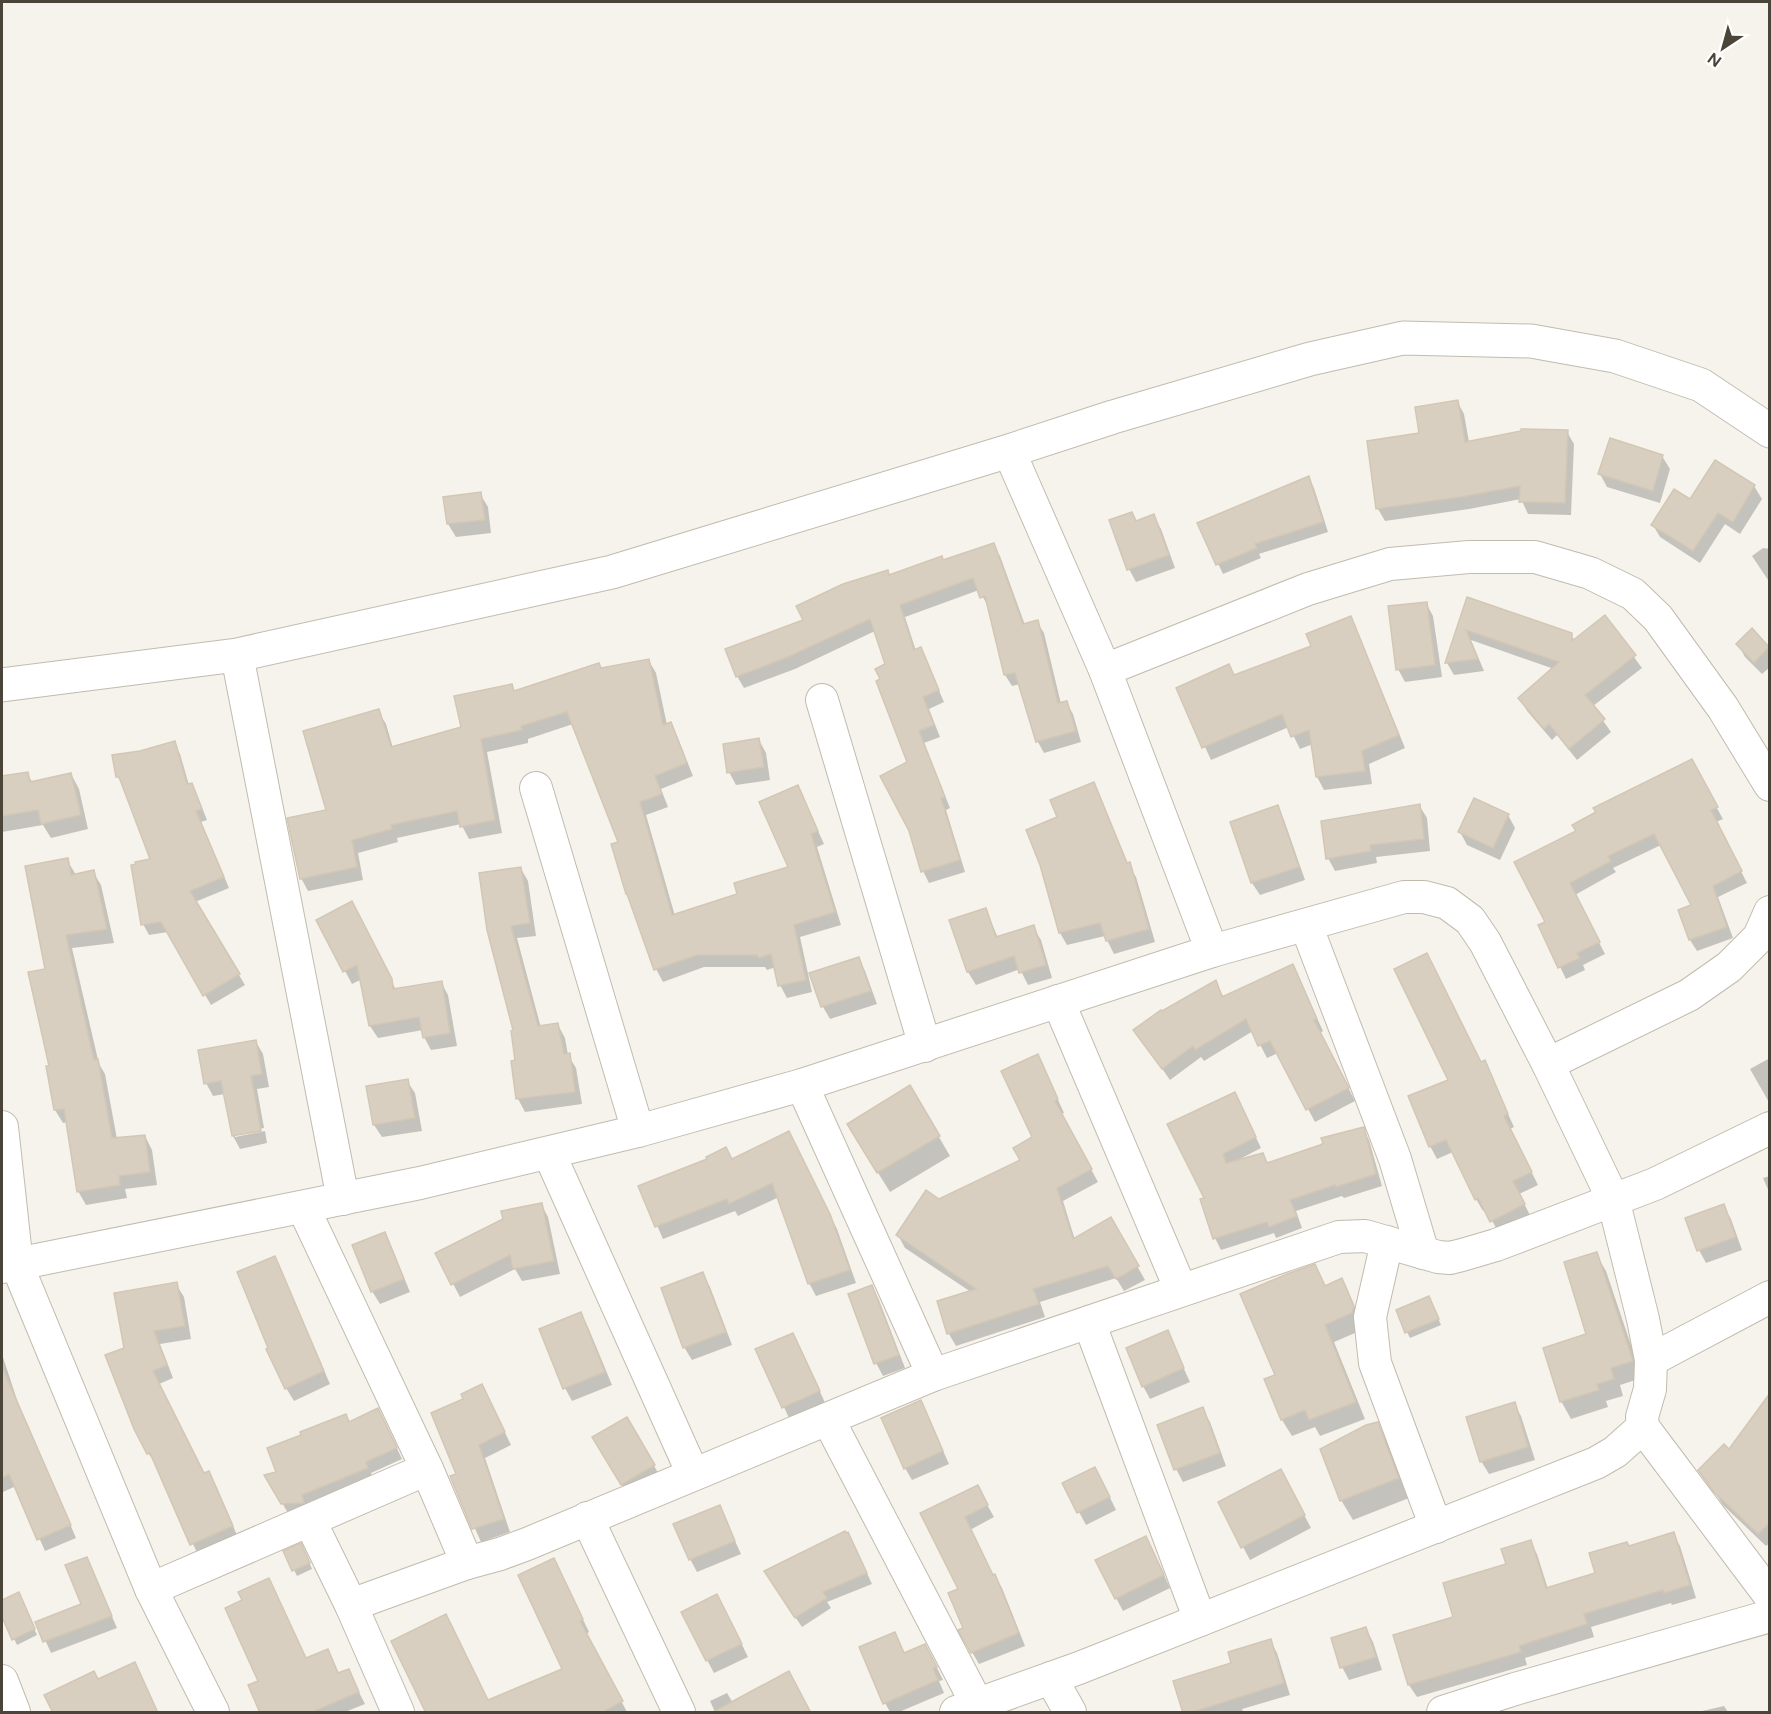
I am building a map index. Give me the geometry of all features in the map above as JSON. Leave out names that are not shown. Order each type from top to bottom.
[{"type":"street","points":[[2,685],[237,655],[612,572],[1010,451],[1113,417],[1310,359],[1403,338],[1531,341],[1615,356],[1701,385],[1770,430]]},
{"type":"street","points":[[1010,451],[1105,670],[1212,951]]},
{"type":"street","points":[[1105,670],[1308,589],[1390,564],[1469,556],[1535,557],[1590,573],[1633,594],[1658,618],[1723,708],[1770,785]]},
{"type":"street","points":[[237,655],[343,1199]]},
{"type":"street","points":[[822,700],[925,1046]]},
{"type":"street","points":[[536,788],[638,1131]]},
{"type":"street","points":[[9,1266],[420,1183],[638,1131],[802,1085],[1212,951],[1404,897],[1424,897],[1447,903],[1470,920],[1485,942],[1548,1064],[1613,1199],[1651,1360],[1650,1389],[1642,1417],[1643,1427],[1770,1596]]},
{"type":"street","points":[[1548,1064],[1689,995],[1729,967],[1759,937],[1770,912]]},
{"type":"street","points":[[1306,925],[1395,1159],[1423,1253]]},
{"type":"street","points":[[1058,1001],[1181,1290]]},
{"type":"street","points":[[802,1085],[933,1375]]},
{"type":"street","points":[[2,1127],[9,1266],[151,1589],[213,1713]]},
{"type":"street","points":[[351,1605],[467,1563],[500,1554],[933,1375],[1181,1290],[1339,1237],[1365,1236],[1444,1258],[1462,1255],[1496,1245],[1655,1184],[1770,1128]]},
{"type":"street","points":[[549,1153],[693,1474]]},
{"type":"street","points":[[303,1207],[427,1469],[467,1563]]},
{"type":"street","points":[[1387,1242],[1370,1317],[1375,1363],[1436,1527]]},
{"type":"street","points":[[1651,1360],[1770,1297]]},
{"type":"street","points":[[1089,1322],[1200,1620]]},
{"type":"street","points":[[828,1419],[967,1708],[1200,1620],[1596,1463],[1615,1452],[1643,1427]]},
{"type":"street","points":[[151,1589],[427,1469]]},
{"type":"street","points":[[586,1518],[679,1713]]},
{"type":"street","points":[[310,1521],[351,1605],[398,1713]]},
{"type":"street","points":[[1443,1713],[1515,1689],[1770,1616]]},
{"type":"street","points":[[1051,1678],[1070,1713]]},
{"type":"street","points":[[2,1681],[14,1713]]},
{"type":"building","points":[[1458,400],[1465,442],[1521,431],[1521,429],[1568,430],[1565,503],[1519,502],[1520,486],[1376,509],[1367,441],[1419,433],[1415,407]]},
{"type":"building","points":[[1610,438],[1663,455],[1653,491],[1598,474]]},
{"type":"building","points":[[1715,460],[1755,485],[1733,522],[1718,513],[1693,551],[1651,525],[1674,489],[1690,499]]},
{"type":"building","points":[[1309,476],[1323,522],[1255,544],[1257,548],[1216,565],[1197,523]]},
{"type":"building","points":[[481,492],[485,520],[447,524],[443,497]]},
{"type":"building","points":[[1132,512],[1136,521],[1154,514],[1169,555],[1127,570],[1109,520]]},
{"type":"building","points":[[994,543],[1023,624],[1038,620],[1058,703],[1067,701],[1076,731],[1036,742],[1015,673],[1004,675],[985,596],[980,598],[973,578],[900,605],[914,650],[921,647],[939,690],[923,697],[934,725],[919,731],[945,797],[941,798],[960,860],[921,872],[909,831],[880,776],[907,762],[876,681],[880,679],[875,669],[885,664],[870,619],[788,657],[736,677],[725,649],[803,620],[796,606],[843,584],[888,570],[889,575],[942,556],[943,560]]},
{"type":"building","points":[[1467,597],[1572,633],[1572,641],[1605,615],[1636,655],[1585,695],[1605,719],[1569,749],[1549,724],[1544,729],[1518,698],[1559,662],[1466,630],[1478,659],[1445,663]]},
{"type":"building","points":[[1427,602],[1435,665],[1396,670],[1388,606]]},
{"type":"building","points":[[1351,616],[1399,735],[1362,751],[1365,771],[1316,777],[1309,730],[1291,737],[1282,714],[1202,748],[1176,688],[1229,664],[1234,675],[1311,646],[1306,634]]},
{"type":"building","points":[[1752,628],[1769,647],[1754,663],[1736,644]]},
{"type":"building","points":[[649,659],[663,725],[671,722],[687,763],[655,776],[662,794],[640,802],[672,915],[737,894],[734,883],[788,867],[759,802],[798,785],[818,831],[811,834],[835,912],[794,925],[806,980],[778,986],[771,954],[759,958],[757,955],[697,955],[654,970],[626,894],[611,844],[618,842],[567,712],[521,726],[522,730],[481,739],[495,820],[460,827],[457,811],[391,825],[392,829],[352,840],[357,867],[300,879],[287,818],[326,810],[303,731],[379,709],[391,747],[461,727],[454,696],[512,684],[514,691],[599,663],[601,668]]},
{"type":"building","points":[[759,738],[764,767],[727,773],[723,744]]},
{"type":"building","points":[[175,741],[187,784],[192,783],[202,809],[196,811],[224,877],[190,891],[240,974],[203,996],[161,922],[141,925],[131,865],[150,859],[119,777],[116,777],[112,755],[140,751]]},
{"type":"building","points":[[1692,759],[1718,807],[1711,810],[1742,871],[1713,886],[1727,927],[1689,940],[1678,910],[1691,905],[1654,834],[1608,856],[1611,861],[1570,883],[1600,942],[1577,953],[1580,958],[1558,968],[1538,925],[1545,922],[1514,862],[1576,831],[1572,825],[1596,812],[1593,808]]},
{"type":"building","points":[[28,772],[30,782],[71,773],[81,815],[41,824],[38,810],[2,816],[2,776]]},
{"type":"building","points":[[1094,782],[1127,863],[1130,862],[1149,929],[1106,941],[1100,923],[1059,933],[1040,865],[1026,830],[1057,817],[1050,800]]},
{"type":"building","points":[[1474,798],[1509,814],[1493,848],[1458,832]]},
{"type":"building","points":[[1420,804],[1424,839],[1370,845],[1371,851],[1326,859],[1321,821]]},
{"type":"building","points":[[1278,805],[1299,867],[1251,883],[1230,822]]},
{"type":"building","points":[[68,858],[71,875],[94,870],[107,929],[66,935],[94,1060],[98,1059],[112,1138],[145,1135],[150,1172],[119,1176],[120,1185],[77,1192],[64,1109],[54,1110],[46,1066],[49,1066],[28,972],[45,969],[25,866]]},
{"type":"building","points":[[521,867],[530,923],[511,926],[538,1026],[558,1023],[564,1054],[570,1053],[575,1092],[516,1099],[511,1061],[515,1060],[511,1031],[513,1030],[487,930],[479,873]]},
{"type":"building","points":[[352,901],[392,979],[393,989],[442,981],[450,1033],[423,1038],[419,1017],[369,1026],[357,965],[343,972],[316,920]]},
{"type":"building","points":[[986,908],[996,937],[1034,925],[1046,965],[1019,973],[1014,956],[967,972],[949,920]]},
{"type":"building","points":[[1427,953],[1481,1062],[1485,1060],[1508,1114],[1504,1116],[1532,1172],[1513,1181],[1525,1204],[1490,1222],[1478,1198],[1475,1200],[1446,1140],[1429,1147],[1408,1096],[1448,1080],[1394,969]]},
{"type":"building","points":[[859,957],[871,991],[821,1007],[809,973]]},
{"type":"building","points":[[1293,964],[1317,1019],[1314,1020],[1349,1088],[1306,1110],[1270,1041],[1258,1046],[1246,1019],[1195,1050],[1193,1046],[1162,1069],[1133,1030],[1161,1010],[1216,980],[1222,997]]},
{"type":"building","points":[[256,1040],[262,1074],[251,1076],[261,1131],[232,1136],[221,1081],[204,1084],[198,1050]]},
{"type":"building","points":[[1038,1054],[1058,1099],[1055,1101],[1092,1169],[1057,1188],[1073,1239],[1111,1217],[1139,1266],[1116,1279],[1108,1266],[1033,1289],[1039,1304],[947,1334],[937,1301],[976,1289],[896,1235],[926,1190],[939,1199],[1020,1160],[1013,1148],[1032,1137],[1001,1071]]},
{"type":"building","points":[[408,1079],[415,1118],[373,1125],[366,1086]]},
{"type":"building","points":[[910,1085],[940,1136],[877,1173],[847,1124]]},
{"type":"building","points":[[1235,1092],[1256,1137],[1223,1154],[1226,1163],[1263,1153],[1267,1163],[1320,1145],[1323,1143],[1321,1138],[1364,1127],[1376,1174],[1290,1200],[1297,1216],[1269,1227],[1267,1222],[1213,1239],[1200,1199],[1204,1198],[1167,1124]]},
{"type":"building","points":[[789,1131],[830,1214],[850,1270],[808,1284],[772,1183],[729,1204],[727,1199],[655,1227],[638,1186],[707,1159],[706,1157],[726,1147],[732,1159]]},
{"type":"building","points":[[542,1203],[554,1261],[513,1269],[510,1255],[451,1285],[435,1253],[503,1219],[501,1211]]},
{"type":"building","points":[[1724,1204],[1736,1237],[1697,1251],[1685,1218]]},
{"type":"building","points":[[385,1232],[404,1279],[371,1292],[352,1245]]},
{"type":"building","points":[[1597,1252],[1633,1361],[1611,1368],[1614,1379],[1597,1384],[1599,1390],[1560,1402],[1543,1348],[1586,1334],[1564,1262]]},
{"type":"building","points":[[275,1256],[324,1371],[285,1389],[266,1349],[268,1348],[237,1272]]},
{"type":"building","points":[[1315,1264],[1325,1286],[1342,1278],[1354,1306],[1352,1313],[1325,1325],[1356,1402],[1309,1420],[1305,1410],[1281,1420],[1264,1379],[1275,1375],[1240,1294]]},
{"type":"building","points":[[703,1272],[726,1332],[683,1348],[661,1288]]},
{"type":"building","points":[[177,1282],[185,1326],[154,1331],[167,1365],[153,1371],[204,1473],[209,1471],[233,1526],[190,1545],[150,1453],[147,1454],[134,1429],[105,1355],[124,1348],[114,1293]]},
{"type":"building","points":[[872,1285],[899,1355],[874,1364],[848,1294]]},
{"type":"building","points":[[1429,1296],[1439,1319],[1405,1333],[1396,1310]]},
{"type":"building","points":[[581,1312],[605,1372],[563,1389],[539,1329]]},
{"type":"building","points":[[1168,1330],[1184,1368],[1142,1387],[1126,1348]]},
{"type":"building","points":[[793,1333],[820,1391],[782,1408],[755,1349]]},
{"type":"building","points":[[2,1367],[71,1525],[37,1540],[9,1474],[2,1478]]},
{"type":"building","points":[[482,1384],[505,1432],[479,1445],[504,1519],[472,1529],[450,1476],[456,1474],[431,1413],[463,1399],[461,1394]]},
{"type":"building","points":[[1770,1393],[1770,1523],[1758,1534],[1714,1492],[1698,1470],[1724,1444],[1729,1449]]},
{"type":"building","points":[[921,1400],[943,1451],[904,1469],[881,1418]]},
{"type":"building","points":[[1515,1402],[1528,1447],[1480,1462],[1466,1417]]},
{"type":"building","points":[[1203,1407],[1220,1453],[1174,1470],[1157,1425]]},
{"type":"building","points":[[378,1408],[397,1448],[366,1462],[368,1468],[302,1495],[304,1503],[281,1504],[264,1475],[276,1472],[267,1448],[346,1414],[349,1422]]},
{"type":"building","points":[[627,1417],[655,1465],[621,1485],[592,1437]]},
{"type":"building","points":[[1378,1422],[1399,1478],[1340,1501],[1320,1449],[1366,1425]]},
{"type":"building","points":[[1095,1467],[1110,1497],[1077,1513],[1062,1483]]},
{"type":"building","points":[[1281,1469],[1305,1515],[1241,1548],[1218,1502]]},
{"type":"building","points":[[978,1485],[988,1505],[965,1517],[993,1575],[995,1574],[1019,1633],[971,1653],[958,1630],[963,1628],[948,1593],[958,1589],[920,1513]]},
{"type":"building","points":[[720,1505],[735,1541],[689,1560],[673,1524]]},
{"type":"building","points":[[845,1531],[848,1532],[867,1573],[823,1592],[827,1598],[795,1618],[764,1571]]},
{"type":"building","points":[[1674,1532],[1690,1585],[1664,1593],[1663,1590],[1584,1614],[1587,1624],[1519,1646],[1521,1652],[1408,1685],[1393,1635],[1453,1617],[1443,1583],[1506,1564],[1501,1549],[1531,1540],[1546,1588],[1595,1573],[1589,1553],[1627,1542],[1629,1546]]},
{"type":"building","points":[[1146,1536],[1164,1575],[1115,1599],[1095,1560]]},
{"type":"building","points":[[301,1543],[310,1563],[292,1571],[283,1551]]},
{"type":"building","points":[[87,1557],[112,1616],[43,1642],[35,1622],[81,1604],[65,1565]]},
{"type":"building","points":[[554,1558],[583,1619],[580,1621],[623,1701],[601,1713],[426,1713],[391,1641],[446,1614],[488,1700],[562,1669],[518,1575]]},
{"type":"building","points":[[269,1578],[306,1658],[328,1649],[338,1673],[349,1669],[359,1692],[310,1713],[260,1713],[248,1685],[258,1681],[225,1608],[242,1600],[238,1592]]},
{"type":"building","points":[[19,1592],[35,1629],[12,1640],[2,1617],[2,1600]]},
{"type":"building","points":[[717,1594],[742,1644],[706,1661],[681,1612]]},
{"type":"building","points":[[1366,1627],[1376,1657],[1340,1668],[1331,1638]]},
{"type":"building","points":[[895,1632],[904,1653],[925,1644],[937,1667],[933,1668],[938,1680],[883,1704],[859,1647]]},
{"type":"building","points":[[1271,1639],[1284,1683],[1190,1713],[1183,1713],[1173,1681],[1231,1663],[1228,1652]]},
{"type":"building","points":[[135,1662],[158,1713],[53,1713],[44,1695],[94,1671],[98,1679]]},
{"type":"building","points":[[789,1671],[811,1713],[711,1713]]}]
